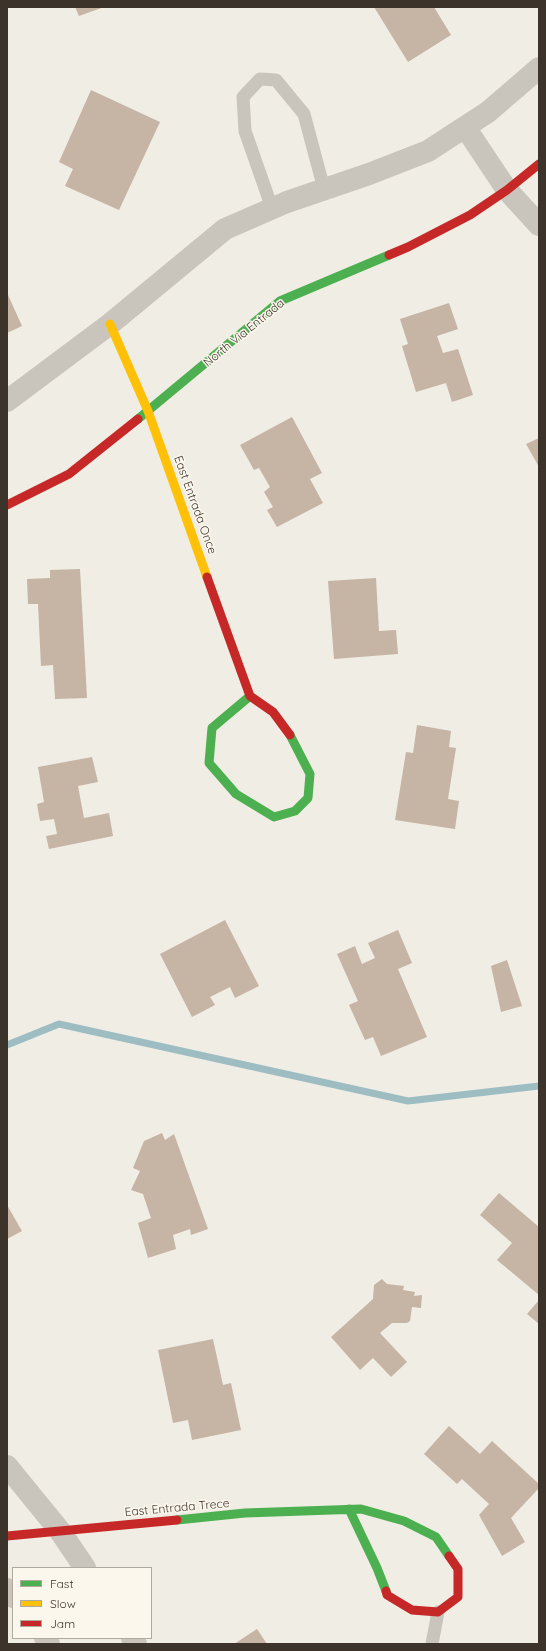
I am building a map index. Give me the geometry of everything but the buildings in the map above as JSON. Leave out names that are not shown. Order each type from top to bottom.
[{"type":"street","points":[[7,401],[110,324],[225,228],[272,208],[369,174],[428,151],[488,112],[539,68]]},
{"type":"street","points":[[465,127],[507,190],[539,225]]},
{"type":"street","name":"North Via Entrada","points":[[7,505],[69,474],[280,301],[408,247],[470,216],[507,190],[539,164]]},
{"type":"street","name":"East Entrada Once","points":[[110,324],[148,410],[250,696]]},
{"type":"street","points":[[250,696],[273,712],[293,738],[310,774],[308,798],[295,811],[274,817],[236,794],[209,763],[212,728],[250,696]]},
{"type":"street","points":[[7,1466],[60,1531],[84,1567]]},
{"type":"street","points":[[349,1509],[377,1568],[387,1595],[412,1610],[438,1612]]},
{"type":"street","name":"East Entrada Trece","points":[[7,1536],[245,1513],[361,1509],[404,1521],[436,1537],[458,1569],[458,1598],[438,1612]]},
{"type":"lane","points":[[272,208],[245,131],[243,97],[260,79],[276,80],[304,114],[324,189]]},
{"type":"lane","points":[[432,1644],[438,1612]]},
{"type":"waterway","points":[[7,1045],[59,1024],[408,1101],[539,1086]]},
{"type":"traffic: fast","points":[[138,419],[280,301],[389,255]]},
{"type":"traffic: fast","points":[[250,696],[212,728],[209,763],[236,794],[274,817],[295,811],[308,798],[310,774],[290,735]]},
{"type":"traffic: fast","points":[[349,1509],[377,1568],[386,1591]]},
{"type":"traffic: fast","points":[[177,1520],[245,1513],[361,1509],[404,1521],[436,1537],[449,1556]]},
{"type":"traffic: slow","points":[[110,324],[148,411],[207,577]]},
{"type":"traffic: jam","points":[[389,255],[408,247],[470,215],[507,190],[539,164]]},
{"type":"traffic: jam","points":[[7,505],[69,474],[138,419]]},
{"type":"traffic: jam","points":[[207,577],[250,696],[273,712],[290,735]]},
{"type":"traffic: jam","points":[[7,1536],[177,1520]]},
{"type":"traffic: jam","points":[[386,1591],[387,1595],[412,1610],[438,1612],[458,1597],[458,1569],[449,1556]]}]
